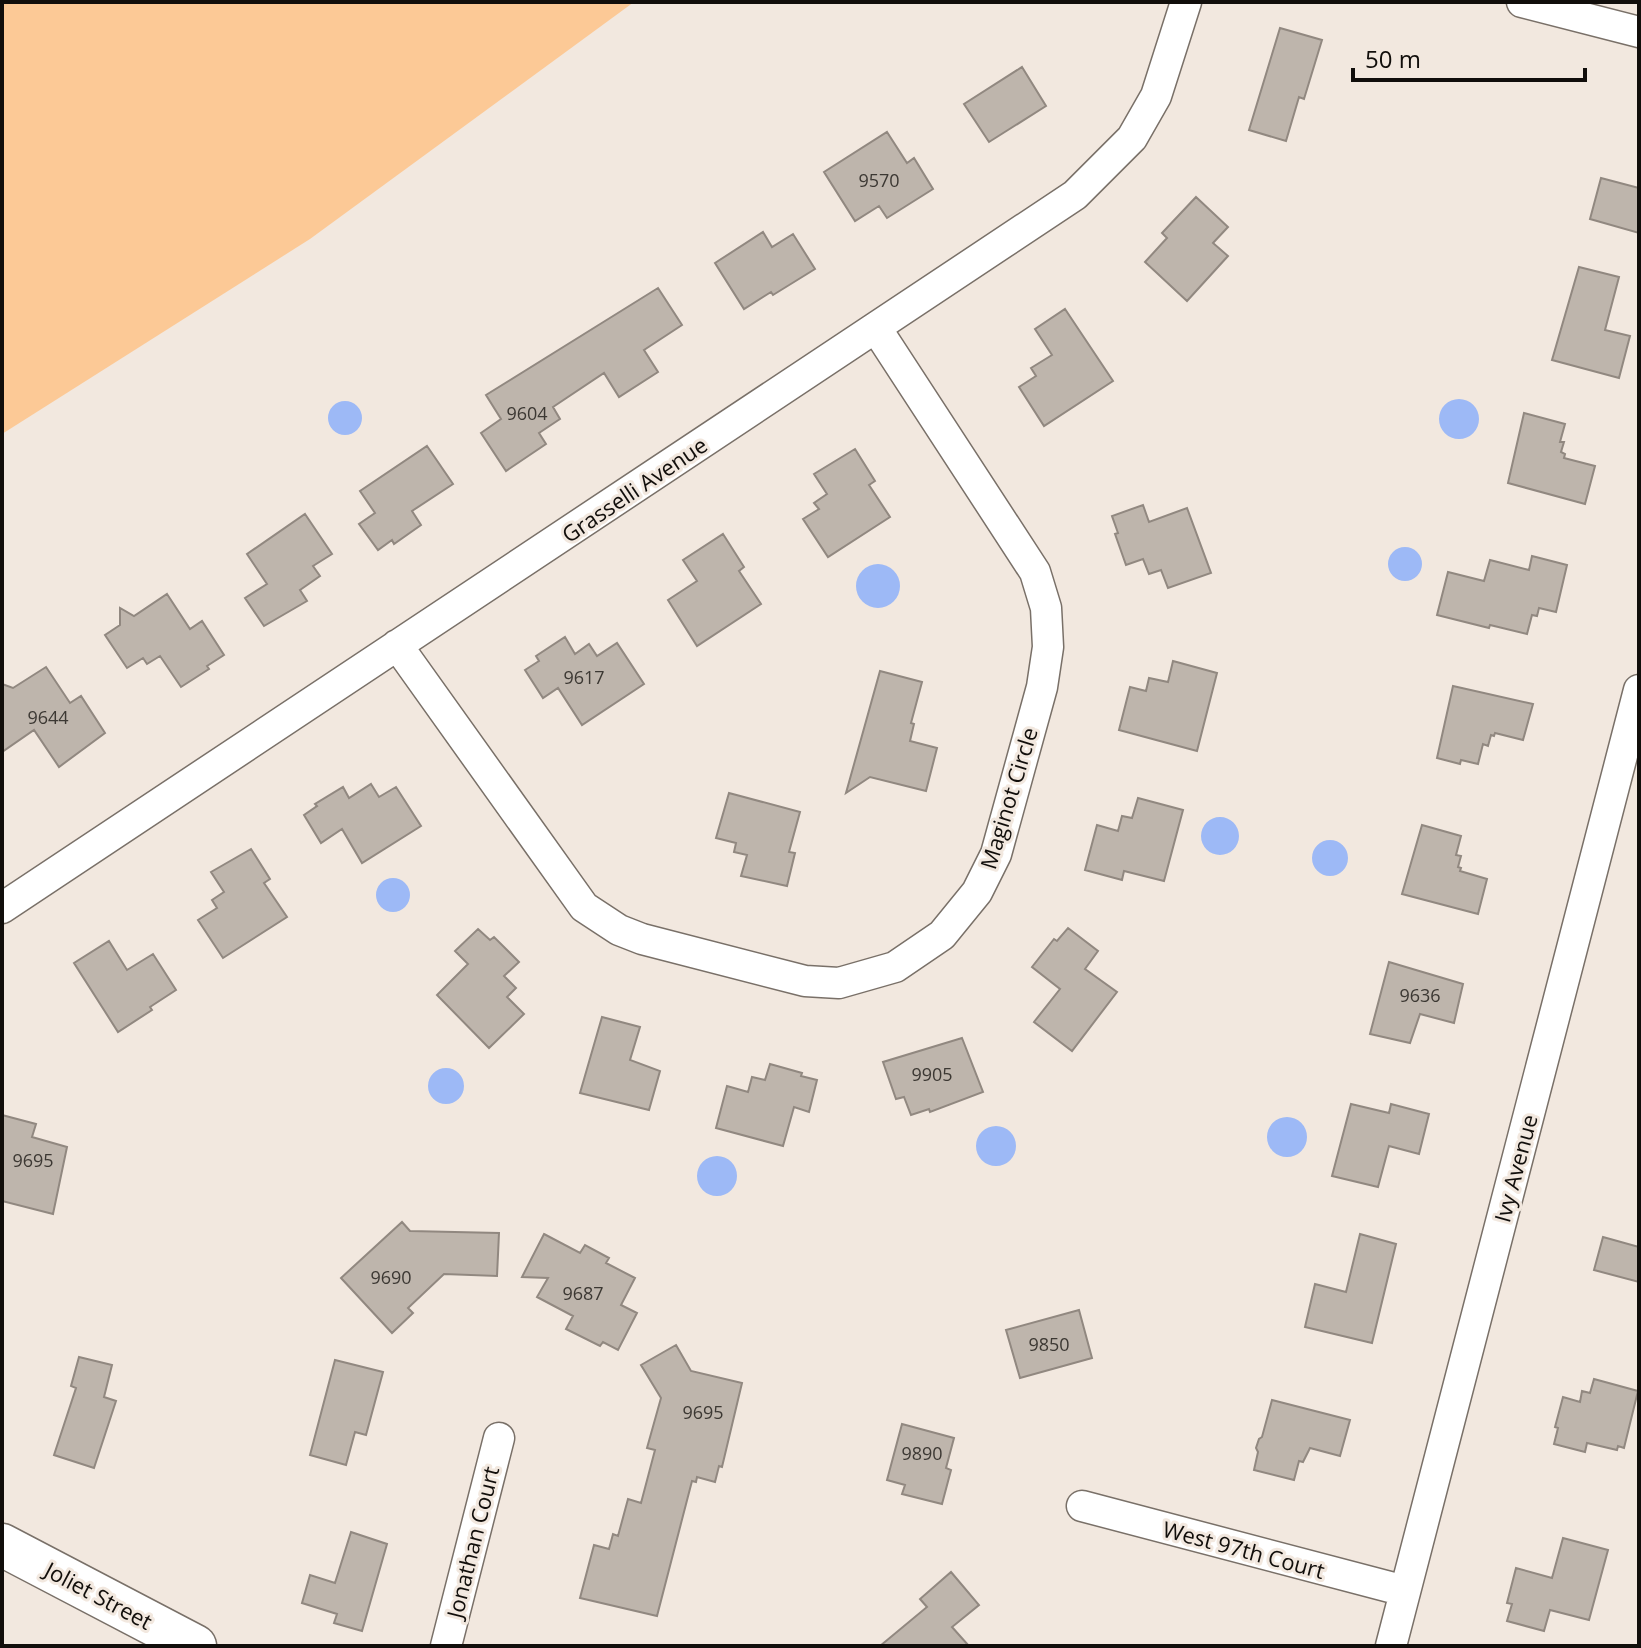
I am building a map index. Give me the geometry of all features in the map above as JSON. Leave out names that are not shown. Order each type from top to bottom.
[{"type":"street","name":"Grasselli Avenue","points":[[2,908],[1075,195],[1132,138],[1156,96],[1186,2]]},
{"type":"street","points":[[1522,2],[1639,32]]},
{"type":"street","name":"Maginot Circle","points":[[397,645],[576,897],[584,907],[619,930],[642,939],[805,981],[839,983],[895,967],[942,935],[977,892],[996,854],[1042,687],[1048,647],[1046,608],[1035,572],[876,328]]},
{"type":"street","name":"Ivy Avenue","points":[[1391,1646],[1639,690]]},
{"type":"street","name":"Jonathan Court","points":[[446,1646],[499,1438]]},
{"type":"street","name":"West 97th Court","points":[[1082,1506],[1405,1591]]},
{"type":"street","name":"Joliet Street","points":[[2,1545],[195,1646]]},
{"type":"shaded area","points":[[2,2],[634,2],[310,239],[2,434]]},
{"type":"water","points":[[1459,399],[1473,405],[1479,419],[1473,433],[1459,439],[1445,433],[1439,419],[1445,405]]},
{"type":"water","points":[[345,401],[357,406],[362,418],[357,430],[345,435],[333,430],[328,418],[333,406]]},
{"type":"water","points":[[1405,547],[1417,552],[1422,564],[1417,576],[1405,581],[1393,576],[1388,564],[1393,552]]},
{"type":"water","points":[[878,564],[893,571],[900,586],[893,601],[878,608],[863,601],[856,586],[863,571]]},
{"type":"water","points":[[1220,817],[1233,823],[1239,836],[1233,849],[1220,855],[1207,849],[1201,836],[1207,823]]},
{"type":"water","points":[[1330,840],[1343,845],[1348,858],[1343,871],[1330,876],[1317,871],[1312,858],[1317,845]]},
{"type":"water","points":[[393,878],[405,883],[410,895],[405,907],[393,912],[381,907],[376,895],[381,883]]},
{"type":"water","points":[[446,1068],[459,1073],[464,1086],[459,1099],[446,1104],[433,1099],[428,1086],[433,1073]]},
{"type":"water","points":[[1287,1117],[1301,1123],[1307,1137],[1301,1151],[1287,1157],[1273,1151],[1267,1137],[1273,1123]]},
{"type":"water","points":[[996,1126],[1010,1132],[1016,1146],[1010,1160],[996,1166],[982,1160],[976,1146],[982,1132]]},
{"type":"water","points":[[717,1156],[731,1162],[737,1176],[731,1190],[717,1196],[703,1190],[697,1176],[703,1162]]},
{"type":"building","points":[[1280,28],[1322,40],[1304,99],[1299,97],[1286,141],[1249,130]]},
{"type":"building","points":[[1022,67],[1046,106],[989,142],[964,104]]},
{"type":"building","points":[[887,132],[907,163],[914,158],[933,189],[887,218],[879,206],[855,221],[824,172]]},
{"type":"building","points":[[1601,178],[1639,188],[1639,233],[1590,219]]},
{"type":"building","points":[[1196,197],[1228,227],[1213,243],[1228,256],[1187,301],[1145,262],[1167,238],[1162,233]]},
{"type":"building","points":[[763,232],[772,247],[793,234],[815,269],[744,309],[715,263]]},
{"type":"building","points":[[1579,267],[1619,277],[1605,330],[1630,336],[1619,378],[1552,360]]},
{"type":"building","points":[[658,288],[682,325],[644,350],[658,372],[619,397],[604,373],[553,407],[560,419],[539,433],[546,444],[506,471],[481,433],[501,419],[486,395]]},
{"type":"building","points":[[1065,309],[1113,381],[1044,426],[1019,387],[1036,376],[1031,368],[1052,355],[1035,329]]},
{"type":"building","points":[[1524,413],[1565,424],[1560,442],[1564,442],[1561,452],[1565,454],[1564,458],[1595,466],[1585,504],[1508,483]]},
{"type":"building","points":[[427,446],[453,484],[412,511],[421,525],[394,544],[392,540],[378,550],[359,524],[375,513],[360,491]]},
{"type":"building","points":[[855,449],[875,481],[869,485],[890,517],[828,557],[803,519],[819,509],[814,503],[827,494],[814,474]]},
{"type":"building","points":[[1143,505],[1149,522],[1187,508],[1211,573],[1168,588],[1161,570],[1149,574],[1143,559],[1126,565],[1112,516]]},
{"type":"building","points":[[305,514],[332,554],[313,566],[320,576],[300,590],[307,601],[264,626],[245,598],[267,584],[247,554]]},
{"type":"building","points":[[723,534],[744,567],[739,571],[761,604],[697,646],[668,600],[697,581],[683,560]]},
{"type":"building","points":[[1532,556],[1567,565],[1556,612],[1539,608],[1537,616],[1532,615],[1527,634],[1437,615],[1448,572],[1484,581],[1490,560],[1529,570]]},
{"type":"building","points":[[167,594],[190,629],[202,621],[224,655],[181,687],[160,656],[147,664],[143,658],[127,668],[105,635],[120,625],[120,608],[134,616]]},
{"type":"building","points":[[565,637],[575,654],[589,644],[597,656],[617,643],[644,684],[582,725],[558,688],[543,698],[525,670],[539,661],[536,656]]},
{"type":"building","points":[[1173,661],[1217,673],[1197,751],[1119,730],[1130,687],[1146,691],[1149,678],[1168,682]]},
{"type":"building","points":[[46,667],[70,703],[81,696],[105,733],[59,767],[34,730],[2,752],[2,684],[13,688]]},
{"type":"building","points":[[880,671],[922,682],[911,723],[914,724],[910,741],[937,748],[926,791],[870,777],[846,793]]},
{"type":"building","points":[[1453,686],[1533,704],[1523,740],[1495,733],[1491,735],[1488,746],[1483,744],[1478,764],[1461,760],[1460,764],[1437,758]]},
{"type":"building","points":[[371,784],[379,797],[396,787],[421,826],[362,863],[342,829],[321,843],[304,815],[317,806],[315,804],[343,787],[349,798]]},
{"type":"building","points":[[729,793],[800,812],[789,852],[795,853],[787,886],[741,876],[747,855],[734,852],[736,843],[716,838]]},
{"type":"building","points":[[1138,798],[1183,810],[1164,881],[1124,871],[1122,880],[1085,870],[1097,825],[1118,831],[1122,816],[1132,818]]},
{"type":"building","points":[[1422,825],[1461,836],[1456,855],[1461,856],[1460,871],[1487,879],[1478,914],[1402,894]]},
{"type":"building","points":[[251,849],[270,879],[264,883],[287,917],[223,958],[198,920],[217,908],[212,900],[224,892],[211,872]]},
{"type":"building","points":[[1068,928],[1098,951],[1085,969],[1117,992],[1072,1051],[1034,1022],[1060,989],[1032,967],[1054,939],[1057,941]]},
{"type":"building","points":[[478,929],[490,940],[494,937],[519,962],[504,976],[516,988],[507,997],[524,1014],[489,1048],[437,995],[468,964],[455,951]]},
{"type":"building","points":[[109,941],[127,970],[153,954],[176,990],[118,1032],[74,963]]},
{"type":"building","points":[[1389,962],[1463,984],[1454,1023],[1420,1014],[1410,1043],[1370,1034]]},
{"type":"building","points":[[602,1017],[640,1027],[630,1060],[660,1071],[649,1110],[580,1093]]},
{"type":"building","points":[[962,1038],[983,1092],[930,1112],[929,1109],[911,1115],[904,1097],[896,1099],[883,1062]]},
{"type":"building","points":[[770,1064],[817,1080],[809,1112],[794,1107],[783,1146],[716,1128],[727,1086],[748,1092],[752,1077],[765,1080]]},
{"type":"building","points":[[1351,1104],[1389,1113],[1391,1104],[1429,1114],[1419,1154],[1389,1146],[1378,1187],[1332,1176]]},
{"type":"building","points":[[2,1115],[36,1124],[32,1137],[67,1147],[53,1214],[2,1201]]},
{"type":"building","points":[[402,1222],[410,1231],[499,1233],[497,1276],[444,1274],[408,1308],[413,1313],[392,1333],[341,1278]]},
{"type":"building","points":[[544,1234],[580,1253],[585,1245],[609,1258],[606,1263],[635,1278],[621,1305],[637,1313],[618,1350],[603,1342],[600,1346],[566,1329],[573,1316],[537,1297],[548,1278],[522,1277]]},
{"type":"building","points":[[1360,1234],[1396,1244],[1372,1343],[1305,1327],[1315,1284],[1346,1292]]},
{"type":"building","points":[[1603,1237],[1639,1247],[1639,1282],[1594,1270]]},
{"type":"building","points":[[1079,1310],[1092,1358],[1020,1378],[1006,1330]]},
{"type":"building","points":[[676,1345],[691,1371],[742,1383],[722,1467],[719,1466],[715,1482],[697,1477],[696,1482],[692,1481],[657,1616],[580,1598],[594,1545],[609,1549],[613,1534],[618,1536],[628,1499],[641,1503],[655,1450],[647,1448],[661,1398],[641,1365]]},
{"type":"building","points":[[79,1357],[112,1365],[104,1397],[116,1401],[94,1468],[54,1455],[76,1388],[71,1386]]},
{"type":"building","points":[[335,1360],[383,1372],[366,1435],[355,1432],[346,1465],[310,1455]]},
{"type":"building","points":[[1594,1379],[1638,1391],[1624,1448],[1618,1446],[1617,1450],[1587,1443],[1585,1452],[1554,1444],[1563,1397],[1580,1402],[1582,1391],[1590,1393]]},
{"type":"building","points":[[1272,1400],[1350,1420],[1340,1456],[1310,1448],[1303,1462],[1299,1461],[1294,1480],[1254,1470],[1256,1448]]},
{"type":"building","points":[[902,1424],[954,1438],[946,1468],[951,1470],[942,1504],[902,1494],[905,1485],[887,1480]]},
{"type":"building","points":[[351,1532],[387,1544],[362,1631],[334,1623],[337,1614],[302,1603],[310,1575],[335,1583]]},
{"type":"building","points":[[1563,1538],[1608,1550],[1589,1620],[1550,1610],[1544,1631],[1507,1621],[1512,1604],[1507,1603],[1516,1568],[1552,1578]]},
{"type":"building","points":[[951,1572],[979,1605],[952,1627],[969,1646],[880,1646],[927,1607],[920,1599]]}]
